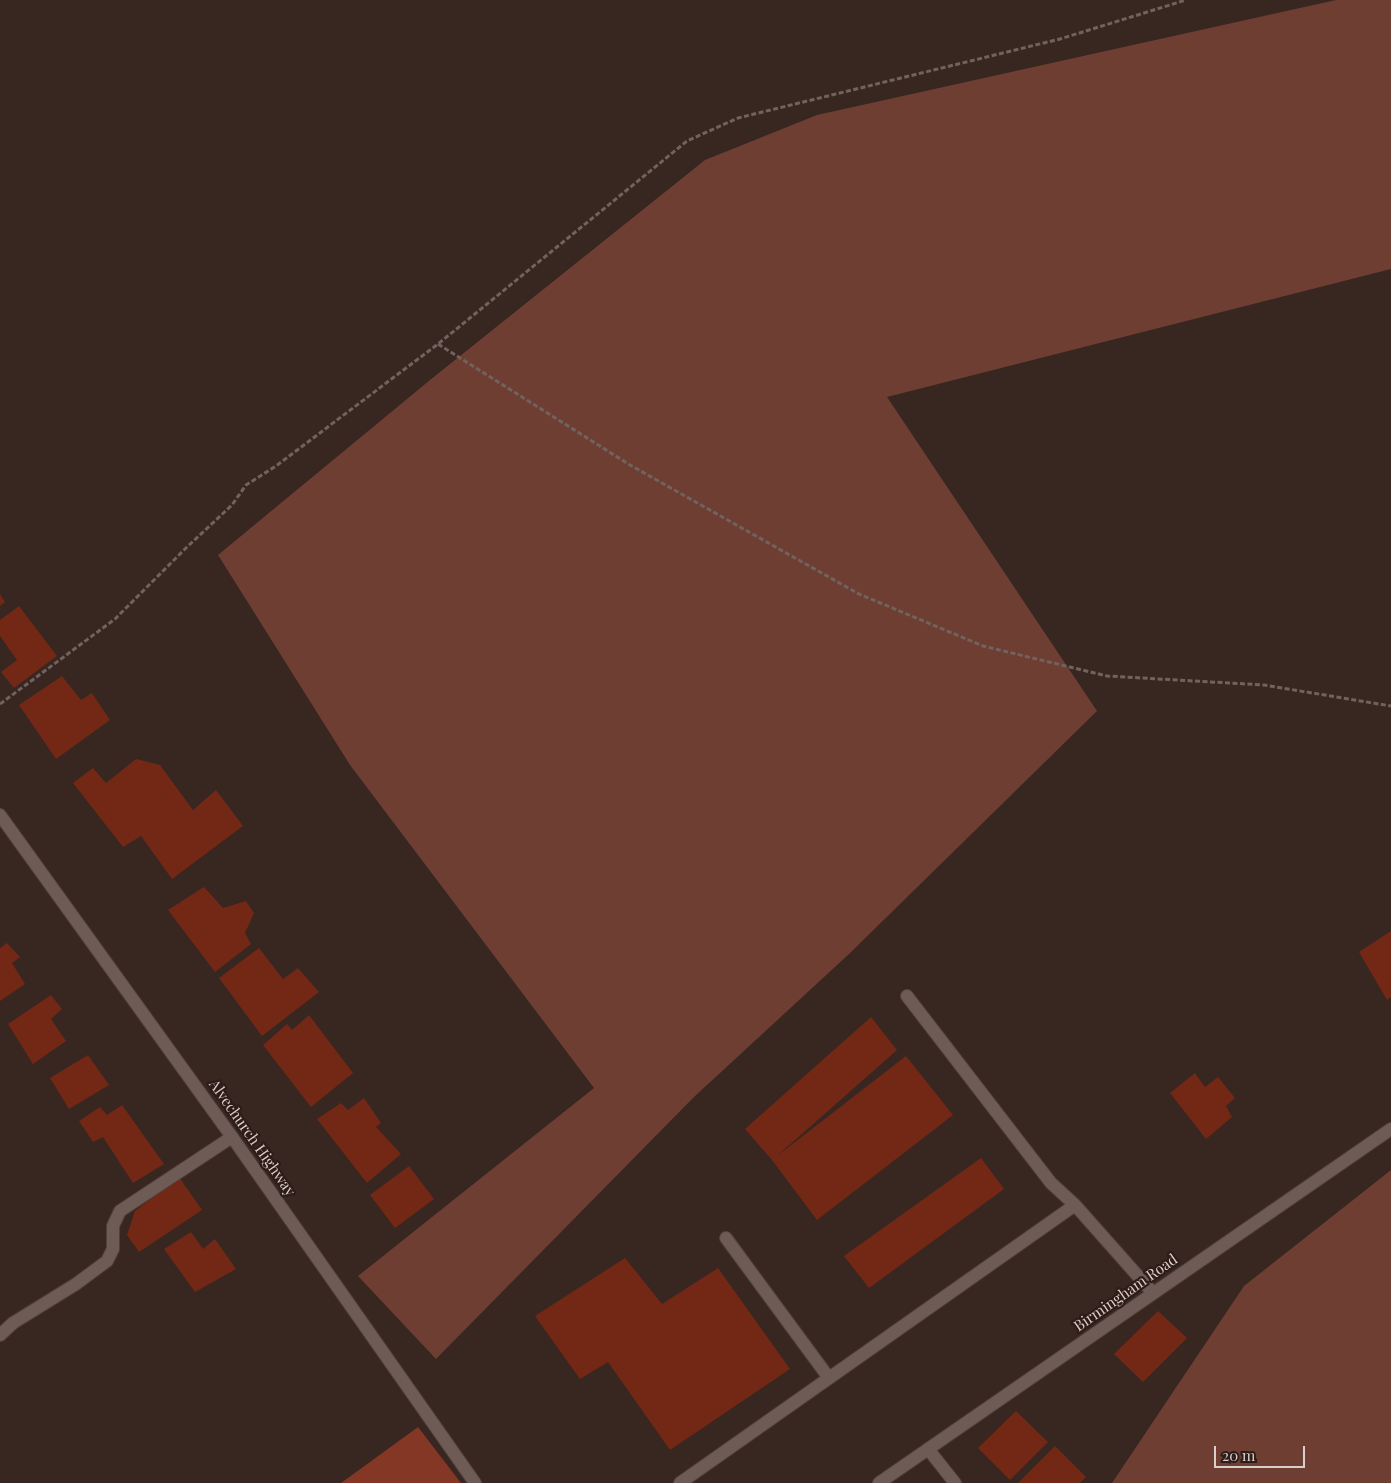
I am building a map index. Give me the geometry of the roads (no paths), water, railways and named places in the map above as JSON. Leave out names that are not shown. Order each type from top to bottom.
[{"type":"street","name":"Alvechurch Highway","points":[[0,814],[232,1137],[474,1483]]},
{"type":"street","points":[[907,996],[1051,1183],[1075,1205],[1153,1293]]},
{"type":"street","name":"Birmingham Road","points":[[878,1483],[1391,1129]]},
{"type":"street","points":[[0,1335],[13,1323],[76,1284],[107,1261],[112,1248],[113,1226],[120,1211],[232,1137]]},
{"type":"street","points":[[680,1483],[1075,1205]]},
{"type":"street","points":[[726,1238],[829,1378]]},
{"type":"street","points":[[928,1449],[955,1483]]}]
